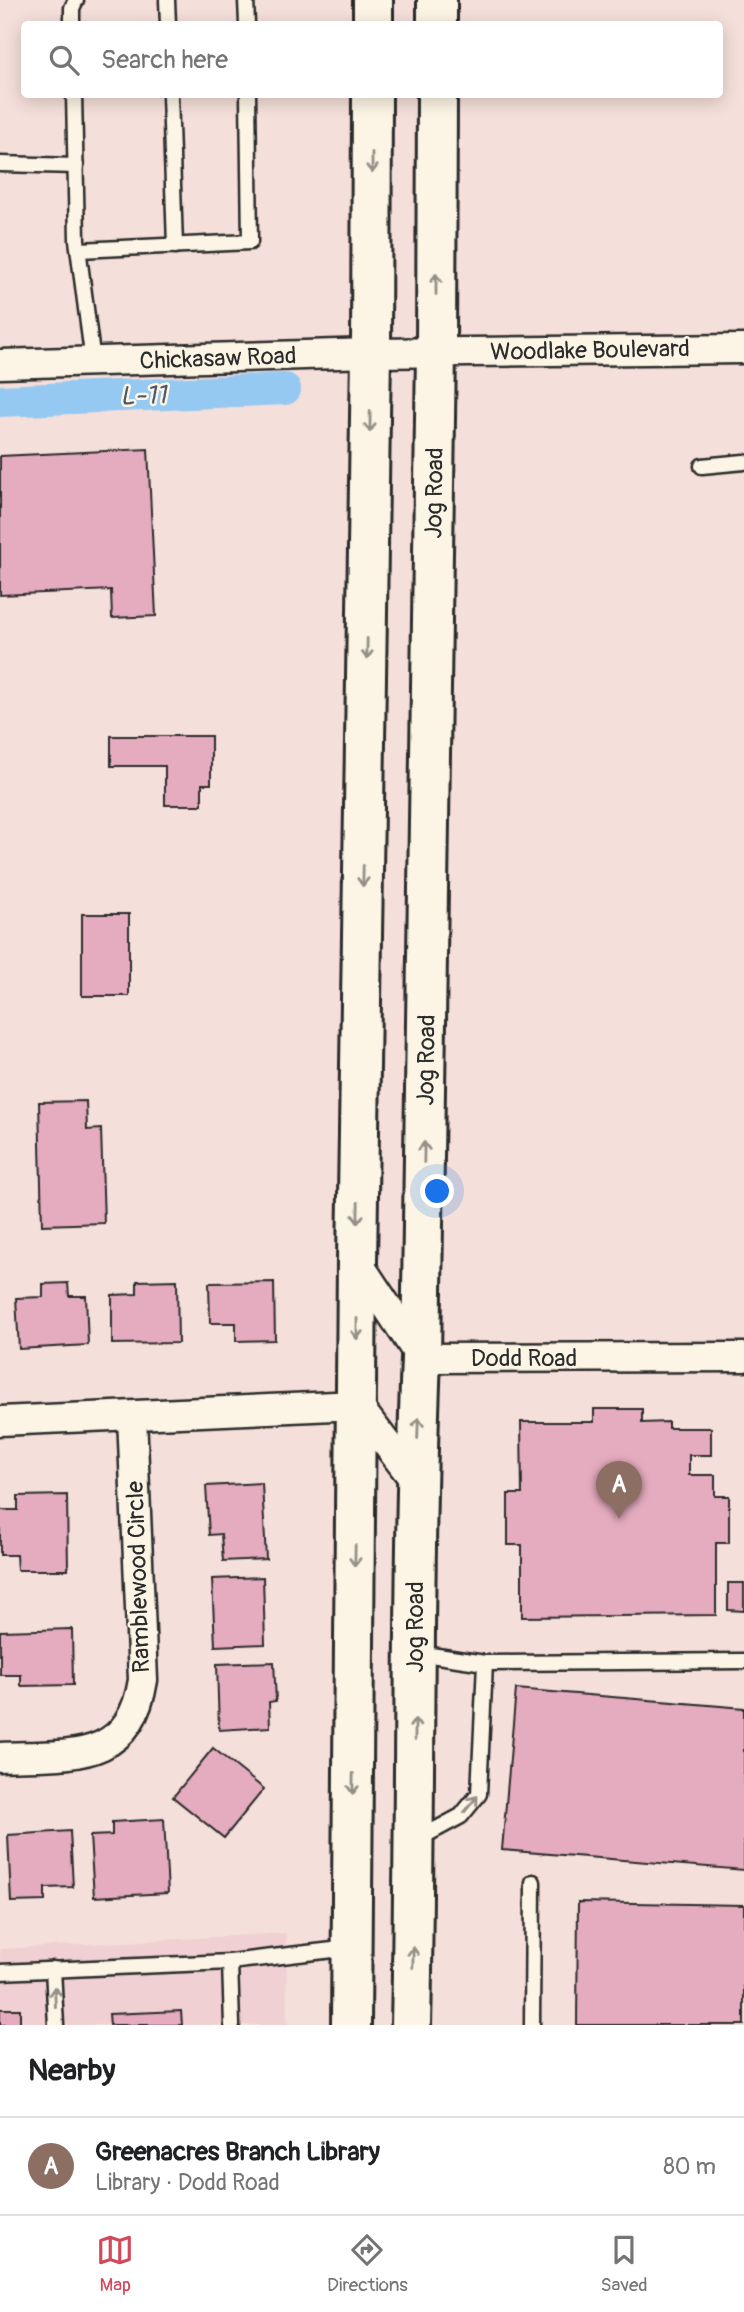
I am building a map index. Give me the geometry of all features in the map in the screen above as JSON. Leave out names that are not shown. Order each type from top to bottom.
[{"type":"main road","points":[[373,0],[373,21]]},
{"type":"main road","points":[[437,0],[437,21]]},
{"type":"main road","points":[[351,2025],[357,1261],[371,353],[372,98]]},
{"type":"main road","name":"Jog Road","points":[[411,2025],[415,1841],[416,1482],[421,1358],[436,352],[437,98]]},
{"type":"street","name":"Woodlake Boulevard","points":[[436,352],[744,348]]},
{"type":"street","name":"Chickasaw Road","points":[[0,364],[436,352]]},
{"type":"street","points":[[357,1261],[421,1358]]},
{"type":"street","name":"Dodd Road","points":[[421,1358],[744,1357]]},
{"type":"street","points":[[0,1422],[357,1405],[416,1482]]},
{"type":"street","name":"Ramblewood Circle","points":[[0,1757],[73,1754],[95,1750],[114,1739],[130,1723],[140,1703],[144,1680],[132,1416]]},
{"type":"lane","points":[[72,21],[72,8],[76,0]]},
{"type":"lane","points":[[167,0],[168,21]]},
{"type":"lane","points":[[246,0],[247,21]]},
{"type":"lane","points":[[74,98],[79,250],[93,362]]},
{"type":"lane","points":[[170,98],[175,246]]},
{"type":"lane","points":[[79,250],[250,242],[248,98]]},
{"type":"lane","points":[[0,164],[76,166]]},
{"type":"lane","points":[[702,466],[744,462]]},
{"type":"lane","points":[[414,1653],[485,1663],[744,1661]]},
{"type":"lane","points":[[415,1841],[461,1816],[480,1794],[485,1663]]},
{"type":"lane","points":[[532,2025],[533,1882]]},
{"type":"lane","points":[[0,1972],[230,1962],[352,1948]]},
{"type":"lane","points":[[230,1962],[232,2025]]},
{"type":"lane","points":[[53,1969],[56,2025]]},
{"type":"shaded area","points":[[286,1933],[287,2025],[0,2025],[0,1949]]},
{"type":"building","points":[[148,449],[156,616],[112,618],[111,590],[0,595],[0,456]]},
{"type":"building","points":[[111,736],[211,736],[211,784],[202,784],[202,805],[165,805],[165,766],[111,766]]},
{"type":"building","points":[[82,914],[129,914],[129,996],[82,996]]},
{"type":"building","points":[[86,1101],[87,1130],[101,1129],[104,1223],[42,1225],[39,1102]]},
{"type":"building","points":[[177,1280],[178,1343],[112,1344],[112,1295],[137,1294],[137,1281]]},
{"type":"building","points":[[274,1282],[275,1340],[236,1341],[236,1323],[210,1323],[209,1283]]},
{"type":"building","points":[[68,1283],[69,1296],[86,1296],[88,1345],[19,1349],[16,1298],[43,1297],[43,1284]]},
{"type":"building","points":[[594,1409],[642,1409],[642,1423],[668,1422],[668,1428],[711,1428],[711,1455],[689,1455],[689,1475],[715,1475],[715,1496],[729,1496],[729,1543],[716,1543],[716,1615],[522,1617],[522,1545],[508,1545],[508,1494],[522,1494],[521,1422],[594,1422]]},
{"type":"building","points":[[262,1483],[266,1559],[223,1561],[221,1534],[209,1535],[206,1486]]},
{"type":"building","points":[[67,1495],[68,1570],[17,1570],[16,1555],[0,1555],[0,1510],[18,1510],[18,1496]]},
{"type":"building","points":[[263,1577],[265,1644],[215,1646],[212,1579]]},
{"type":"building","points":[[728,1583],[744,1583],[744,1611],[728,1610]]},
{"type":"building","points":[[72,1629],[73,1685],[21,1686],[21,1675],[0,1675],[0,1631]]},
{"type":"building","points":[[274,1662],[276,1701],[269,1702],[270,1727],[219,1730],[217,1664]]},
{"type":"building","points":[[516,1689],[744,1708],[744,1870],[502,1850]]},
{"type":"building","points":[[213,1748],[264,1789],[224,1838],[173,1797]]},
{"type":"building","points":[[164,1819],[168,1893],[94,1897],[90,1836],[112,1835],[112,1822]]},
{"type":"building","points":[[70,1831],[73,1887],[45,1888],[45,1901],[11,1902],[8,1835]]},
{"type":"building","points":[[578,1902],[744,1905],[744,2025],[577,2025]]},
{"type":"building","points":[[0,2009],[20,2009],[20,2025],[0,2025]]},
{"type":"building","points":[[181,2011],[182,2025],[110,2025],[109,2014]]},
{"type":"waterway","name":"L-11","points":[[0,401],[285,389]]},
{"type":"place","name":"Greenacres Branch Library","points":[[619,1519]]}]
